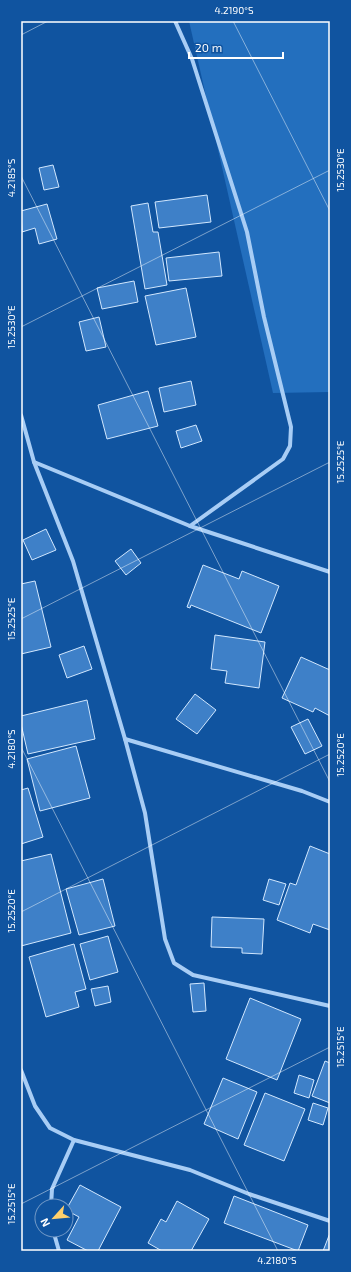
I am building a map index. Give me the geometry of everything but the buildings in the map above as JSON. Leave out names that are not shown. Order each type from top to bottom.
[{"type":"street","points":[[175,21],[192,59],[246,232],[264,317],[291,427],[290,446],[283,459],[190,526]]},
{"type":"street","points":[[21,415],[34,462],[73,561],[125,739],[145,813],[165,939],[174,962],[193,975],[330,1006]]},
{"type":"street","points":[[34,462],[190,526],[330,572]]},
{"type":"street","points":[[125,739],[295,788],[330,802]]},
{"type":"street","points":[[21,1070],[35,1106],[50,1128],[74,1140],[190,1170],[249,1194],[330,1221]]},
{"type":"street","points":[[51,1198],[52,1189],[74,1140]]},
{"type":"street","points":[[55,1238],[59,1251]]},
{"type":"shaded area","points":[[189,21],[330,21],[330,392],[273,393]]}]
